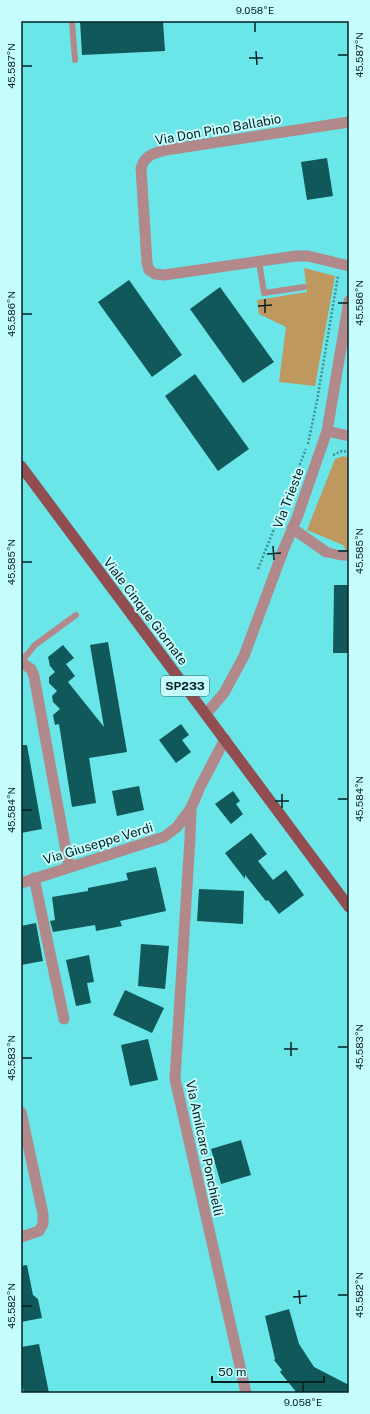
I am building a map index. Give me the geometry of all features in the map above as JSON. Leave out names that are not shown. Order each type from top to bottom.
[{"type":"main road","name":"Viale Cinque Giornate","points":[[21,466],[349,907]]},
{"type":"street","name":"Via Don Pino Ballabio","points":[[345,265],[308,256],[296,256],[164,275],[155,274],[149,270],[147,263],[141,168],[143,162],[150,154],[166,150],[349,122]]},
{"type":"street","name":"Via Trieste","points":[[206,714],[224,693],[244,656],[298,515],[327,431],[349,301]]},
{"type":"street","points":[[327,431],[349,436]]},
{"type":"street","points":[[292,528],[326,552],[339,556],[349,556]]},
{"type":"street","points":[[21,662],[31,669],[34,676],[69,867]]},
{"type":"street","name":"Via Giuseppe Verdi","points":[[21,883],[164,837],[177,826],[191,808],[200,787],[225,739]]},
{"type":"street","name":"Via Amilcare Ponchielli","points":[[191,808],[175,1079],[246,1393]]},
{"type":"street","points":[[34,878],[64,1019]]},
{"type":"street","points":[[21,1112],[43,1214],[43,1224],[39,1231],[21,1237]]},
{"type":"lane","points":[[72,21],[75,60]]},
{"type":"lane","points":[[259,261],[264,293],[304,287]]},
{"type":"lane","points":[[21,662],[35,645],[76,614]]},
{"type":"path","points":[[258,570],[308,444],[345,265]]},
{"type":"shaded area","points":[[304,268],[335,276],[315,386],[279,382],[286,327],[259,314],[257,300],[307,292]]},
{"type":"shaded area","points":[[344,456],[349,458],[349,552],[347,552],[343,545],[307,530],[335,459]]},
{"type":"building","points":[[80,21],[163,21],[165,51],[82,55]]},
{"type":"building","points":[[327,158],[333,196],[307,200],[301,162]]},
{"type":"building","points":[[129,280],[182,355],[152,377],[98,302]]},
{"type":"building","points":[[220,287],[274,362],[243,383],[190,309]]},
{"type":"building","points":[[195,374],[249,449],[218,471],[165,396]]},
{"type":"building","points":[[334,585],[349,585],[349,653],[333,653]]},
{"type":"building","points":[[108,642],[127,752],[89,758],[96,803],[72,807],[59,724],[55,725],[53,715],[60,709],[53,702],[52,696],[57,691],[49,683],[49,677],[55,672],[50,666],[48,657],[63,645],[74,658],[66,664],[75,676],[68,682],[104,727],[90,645]]},
{"type":"building","points":[[181,724],[189,735],[182,740],[191,752],[176,763],[159,740]]},
{"type":"building","points":[[21,745],[27,745],[42,829],[21,833]]},
{"type":"building","points":[[139,786],[144,810],[117,816],[112,791]]},
{"type":"building","points":[[233,791],[240,801],[236,804],[243,814],[231,824],[215,804]]},
{"type":"building","points":[[251,833],[267,854],[258,861],[273,880],[286,870],[304,895],[279,914],[268,900],[266,901],[245,875],[245,879],[225,853]]},
{"type":"building","points":[[156,867],[166,911],[120,921],[122,926],[96,931],[95,925],[53,932],[50,921],[55,920],[52,897],[88,891],[88,888],[128,880],[126,873]]},
{"type":"building","points":[[199,889],[244,891],[243,924],[197,921]]},
{"type":"building","points":[[36,923],[43,961],[21,965],[21,926]]},
{"type":"building","points":[[141,944],[169,946],[165,989],[138,986]]},
{"type":"building","points":[[89,955],[94,982],[87,983],[91,1003],[76,1006],[66,960]]},
{"type":"building","points":[[125,990],[164,1008],[152,1033],[113,1015]]},
{"type":"building","points":[[148,1039],[158,1080],[130,1086],[121,1045]]},
{"type":"building","points":[[241,1140],[251,1175],[221,1184],[211,1149]]},
{"type":"building","points":[[27,1265],[33,1295],[38,1299],[42,1318],[21,1322],[21,1266]]},
{"type":"building","points":[[289,1309],[299,1344],[314,1367],[349,1385],[349,1393],[297,1393],[280,1372],[282,1370],[274,1360],[265,1316]]},
{"type":"building","points":[[39,1344],[49,1393],[24,1393],[21,1380],[21,1347]]}]
